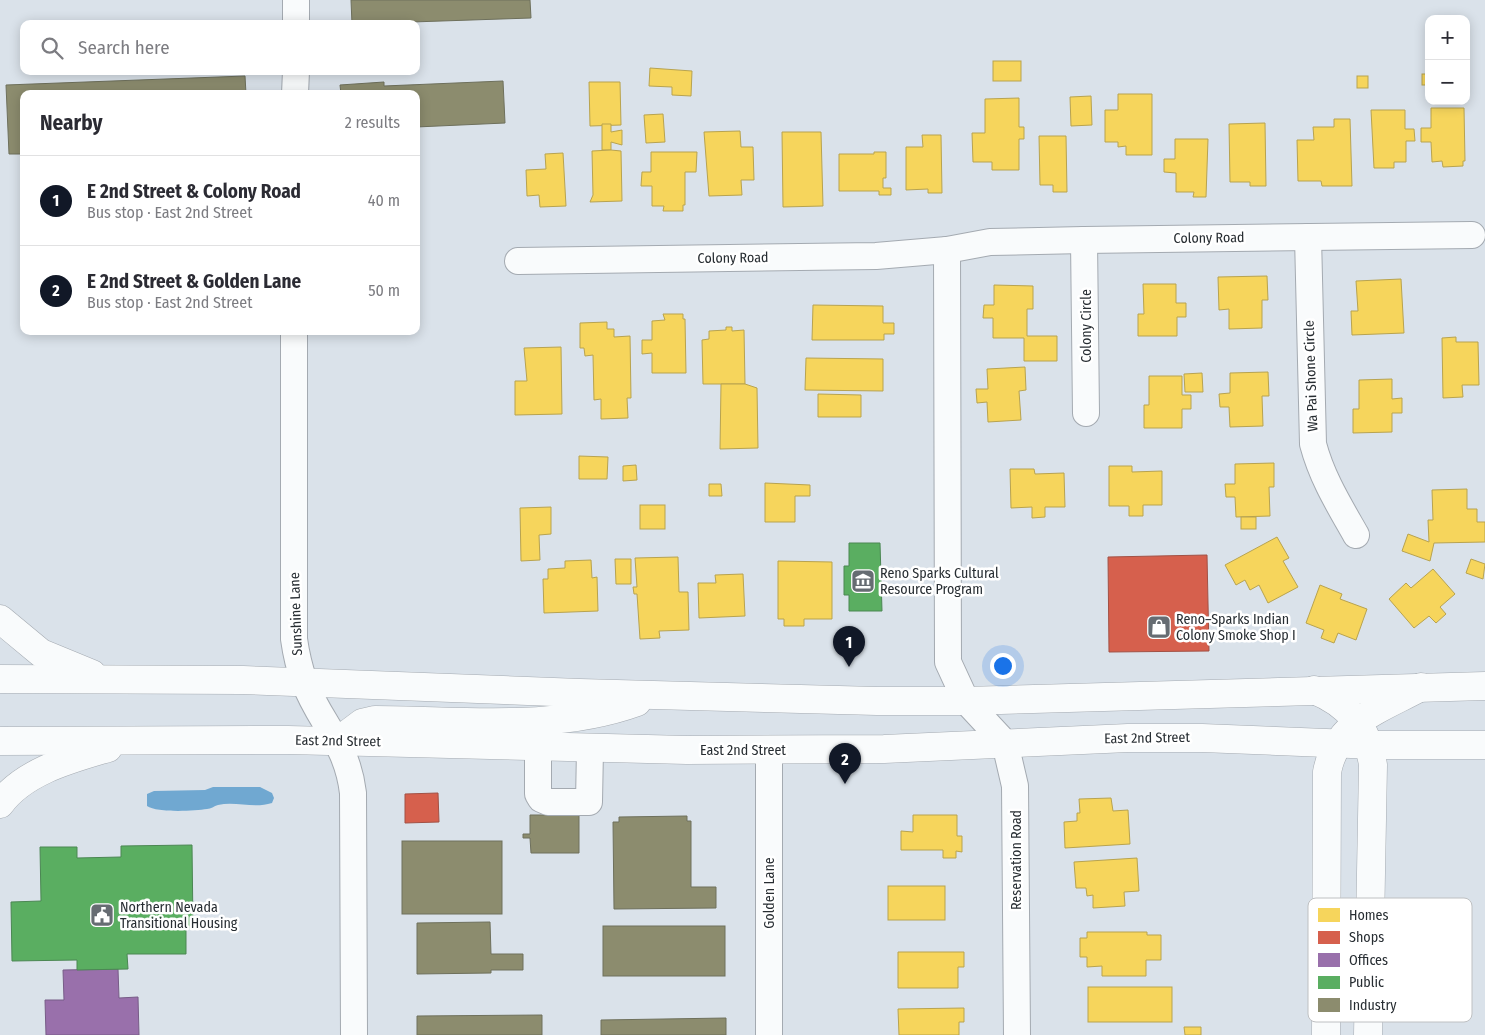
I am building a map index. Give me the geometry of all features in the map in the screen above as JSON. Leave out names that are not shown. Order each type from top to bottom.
[{"type":"main road","points":[[0,618],[41,653],[108,679]]},
{"type":"main road","points":[[0,679],[304,682],[804,700],[966,701],[1485,686]]},
{"type":"main road","points":[[1363,733],[1421,687]]},
{"type":"main road","points":[[1314,690],[1339,702],[1363,733],[1372,765],[1370,898]]},
{"type":"main road","points":[[338,741],[362,723],[375,720],[525,722],[558,720],[624,707],[657,695]]},
{"type":"main road","points":[[1327,898],[1327,772],[1336,744],[1343,734],[1363,733],[1485,745]]},
{"type":"main road","name":"East 2nd Street","points":[[0,741],[338,741],[590,749],[769,750],[884,749],[1004,743],[1202,738],[1336,744]]},
{"type":"main road","points":[[0,804],[23,783],[46,770],[135,740]]},
{"type":"main road","points":[[1326,1022],[1326,1035]]},
{"type":"main road","points":[[1368,1022],[1368,1035]]},
{"type":"street","points":[[296,0],[296,20]]},
{"type":"street","points":[[295,90],[296,75]]},
{"type":"street","name":"Colony Road","points":[[518,261],[876,256],[947,250],[968,244],[990,242],[1472,235]]},
{"type":"street","name":"Wa Pai Shone Circle","points":[[1308,238],[1313,444],[1319,466],[1331,493],[1356,535]]},
{"type":"street","name":"Colony Circle","points":[[1084,240],[1086,413]]},
{"type":"street","points":[[947,250],[947,651],[948,662],[966,701]]},
{"type":"street","name":"Sunshine Lane","points":[[294,335],[294,639],[304,682],[346,757],[353,793],[354,1035]]},
{"type":"street","name":"Reservation Road","points":[[966,701],[1004,743],[1016,797],[1017,1035]]},
{"type":"street","points":[[538,747],[538,794],[541,799],[548,802],[589,802],[590,749]]},
{"type":"street","name":"Golden Lane","points":[[769,750],[769,1035]]},
{"type":"water","points":[[213,787],[260,787],[272,793],[274,798],[272,803],[265,805],[225,804],[208,809],[194,810],[167,811],[147,806],[147,794],[154,791],[205,790]]},
{"type":"building: Homes","points":[[993,61],[1021,61],[1021,81],[993,81]]},
{"type":"building: Homes","points":[[650,68],[692,71],[691,96],[672,95],[672,87],[649,86]]},
{"type":"building: Homes","points":[[1422,74],[1425,74],[1425,85],[1422,85]]},
{"type":"building: Homes","points":[[1357,76],[1368,76],[1368,88],[1357,88]]},
{"type":"building: Homes","points":[[589,82],[620,82],[621,125],[590,126]]},
{"type":"building: Homes","points":[[1118,94],[1152,94],[1152,155],[1126,155],[1126,146],[1118,147],[1118,142],[1105,142],[1105,110],[1118,110]]},
{"type":"building: Homes","points":[[1091,96],[1092,125],[1071,126],[1070,97]]},
{"type":"building: Homes","points":[[1019,98],[1019,127],[1024,127],[1024,139],[1019,139],[1019,170],[992,170],[992,162],[973,162],[972,133],[985,133],[985,99]]},
{"type":"building: Homes","points":[[1431,108],[1464,108],[1465,161],[1463,161],[1463,166],[1443,167],[1442,161],[1432,162],[1431,142],[1421,142],[1421,128],[1431,128]]},
{"type":"building: Homes","points":[[1371,110],[1405,110],[1405,129],[1414,129],[1415,141],[1406,141],[1406,162],[1394,162],[1394,168],[1374,168]]},
{"type":"building: Homes","points":[[663,114],[665,142],[646,143],[644,115]]},
{"type":"building: Homes","points":[[1334,119],[1350,119],[1352,186],[1322,186],[1321,181],[1298,181],[1297,140],[1314,140],[1313,127],[1334,127]]},
{"type":"building: Homes","points":[[1265,123],[1266,186],[1250,186],[1250,182],[1230,182],[1229,124]]},
{"type":"building: Homes","points":[[602,124],[611,124],[611,132],[622,130],[622,145],[611,142],[611,150],[602,150]]},
{"type":"building: Homes","points":[[740,131],[741,147],[753,147],[754,180],[741,180],[742,195],[709,196],[704,132]]},
{"type":"building: Homes","points":[[782,132],[821,132],[823,206],[783,207]]},
{"type":"building: Homes","points":[[922,135],[941,135],[942,193],[928,193],[928,189],[906,190],[906,147],[923,147]]},
{"type":"building: Homes","points":[[1039,136],[1066,136],[1067,192],[1053,192],[1053,185],[1040,185]]},
{"type":"building: Homes","points":[[1175,139],[1208,139],[1206,197],[1193,197],[1194,192],[1176,192],[1176,173],[1164,172],[1164,159],[1175,159]]},
{"type":"building: Homes","points":[[592,151],[621,151],[622,201],[590,202],[593,195]]},
{"type":"building: Homes","points":[[651,152],[697,152],[696,172],[685,172],[685,205],[683,205],[683,211],[663,211],[664,206],[652,206],[652,186],[641,186],[642,172],[651,172]]},
{"type":"building: Homes","points":[[874,152],[886,152],[886,178],[883,178],[883,188],[891,188],[891,195],[879,195],[879,191],[839,191],[839,154],[874,154]]},
{"type":"building: Homes","points":[[563,153],[566,206],[540,207],[539,195],[527,196],[526,170],[546,169],[545,154]]},
{"type":"building: Homes","points":[[1267,276],[1268,300],[1262,300],[1262,328],[1229,329],[1229,309],[1219,310],[1218,277]]},
{"type":"building: Homes","points":[[1401,279],[1404,333],[1352,335],[1351,311],[1358,311],[1356,281]]},
{"type":"building: Homes","points":[[1143,284],[1176,284],[1176,303],[1186,303],[1186,317],[1177,317],[1177,336],[1138,336],[1138,314],[1144,314]]},
{"type":"building: Homes","points":[[994,285],[1033,286],[1033,309],[1027,309],[1027,336],[1057,336],[1057,361],[1024,361],[1024,338],[993,338],[993,318],[983,318],[984,305],[994,305]]},
{"type":"building: Homes","points":[[813,305],[883,306],[883,323],[894,323],[894,334],[884,334],[884,340],[812,340]]},
{"type":"building: Homes","points":[[663,314],[683,314],[683,319],[685,319],[686,373],[652,373],[652,353],[642,354],[642,340],[652,340],[652,321],[665,320]]},
{"type":"building: Homes","points":[[607,322],[607,329],[614,329],[614,337],[630,336],[631,398],[627,398],[628,418],[601,419],[601,399],[594,400],[593,355],[585,356],[584,348],[580,348],[580,323]]},
{"type":"building: Homes","points":[[726,327],[732,327],[732,331],[744,330],[745,384],[703,384],[702,340],[709,339],[709,331],[726,330]]},
{"type":"building: Homes","points":[[1456,337],[1456,342],[1478,342],[1479,385],[1462,385],[1463,397],[1443,398],[1442,338]]},
{"type":"building: Homes","points":[[561,347],[562,414],[515,415],[515,381],[527,381],[524,348]]},
{"type":"building: Homes","points":[[806,358],[883,359],[883,391],[805,390]]},
{"type":"building: Homes","points":[[1025,367],[1026,390],[1019,391],[1021,420],[988,422],[987,402],[977,403],[976,389],[988,389],[987,369]]},
{"type":"building: Homes","points":[[1268,372],[1269,396],[1262,396],[1263,426],[1230,427],[1229,407],[1220,407],[1219,394],[1230,393],[1230,373]]},
{"type":"building: Homes","points":[[1202,373],[1203,392],[1185,392],[1184,374]]},
{"type":"building: Homes","points":[[1149,376],[1182,376],[1182,395],[1191,395],[1191,409],[1182,409],[1182,428],[1144,428],[1144,405],[1149,405]]},
{"type":"building: Homes","points":[[1392,379],[1392,399],[1402,398],[1402,413],[1392,413],[1392,432],[1353,433],[1353,409],[1359,409],[1359,380]]},
{"type":"building: Homes","points":[[721,384],[745,384],[757,388],[758,448],[720,449]]},
{"type":"building: Homes","points":[[818,394],[861,395],[861,417],[818,417]]},
{"type":"building: Homes","points":[[579,456],[608,457],[607,479],[579,479]]},
{"type":"building: Homes","points":[[1274,463],[1274,487],[1269,487],[1270,516],[1236,517],[1235,497],[1226,497],[1225,484],[1235,484],[1235,464]]},
{"type":"building: Homes","points":[[636,465],[637,480],[623,481],[623,466]]},
{"type":"building: Homes","points":[[1109,466],[1132,466],[1132,472],[1162,471],[1162,505],[1143,505],[1143,516],[1129,516],[1129,506],[1109,506]]},
{"type":"building: Homes","points":[[1010,469],[1034,469],[1035,474],[1064,473],[1065,507],[1045,507],[1045,517],[1032,518],[1032,507],[1011,508]]},
{"type":"building: Homes","points":[[765,483],[810,485],[810,496],[795,496],[795,522],[765,522]]},
{"type":"building: Homes","points":[[709,484],[721,484],[722,496],[709,496]]},
{"type":"building: Homes","points":[[1467,489],[1467,509],[1477,509],[1477,522],[1485,522],[1485,542],[1434,543],[1430,561],[1402,551],[1408,534],[1429,542],[1428,520],[1433,520],[1432,490]]},
{"type":"building: Homes","points":[[640,505],[665,505],[665,529],[640,529]]},
{"type":"building: Homes","points":[[551,507],[551,534],[539,535],[540,560],[521,561],[520,508]]},
{"type":"building: Homes","points":[[1241,517],[1256,517],[1256,529],[1241,529]]},
{"type":"building: Homes","points":[[1277,537],[1289,558],[1283,561],[1298,587],[1268,603],[1259,585],[1250,590],[1245,580],[1236,585],[1225,565]]},
{"type":"building: Homes","points":[[678,557],[679,592],[688,592],[689,630],[659,631],[660,638],[640,639],[637,594],[634,594],[633,587],[637,587],[635,558]]},
{"type":"building: Homes","points":[[615,559],[631,559],[631,584],[616,584]]},
{"type":"building: Homes","points":[[1471,559],[1485,564],[1483,579],[1466,573]]},
{"type":"building: Homes","points":[[591,560],[592,578],[597,577],[598,611],[544,613],[543,579],[548,579],[548,569],[565,568],[565,561]]},
{"type":"building: Homes","points":[[778,561],[832,562],[832,619],[804,619],[804,626],[784,626],[784,619],[778,619]]},
{"type":"building: Homes","points":[[1433,569],[1455,594],[1440,607],[1446,614],[1436,623],[1429,616],[1414,628],[1389,599],[1406,583],[1411,588]]},
{"type":"building: Homes","points":[[743,574],[745,616],[699,618],[698,583],[716,583],[715,575]]},
{"type":"building: Homes","points":[[1320,585],[1342,594],[1340,599],[1367,609],[1356,640],[1338,633],[1334,643],[1321,638],[1324,630],[1306,623]]},
{"type":"building: Homes","points":[[1111,798],[1113,811],[1128,810],[1130,844],[1065,848],[1064,822],[1077,821],[1077,813],[1080,813],[1079,799]]},
{"type":"building: Homes","points":[[913,815],[957,815],[957,836],[962,836],[962,852],[956,851],[956,858],[943,858],[943,850],[901,850],[901,831],[913,832]]},
{"type":"building: Homes","points":[[1137,858],[1139,891],[1124,892],[1125,906],[1093,908],[1093,895],[1087,896],[1086,888],[1076,888],[1074,862]]},
{"type":"building: Homes","points":[[888,886],[945,886],[945,920],[888,920]]},
{"type":"building: Homes","points":[[1087,932],[1147,932],[1147,935],[1161,935],[1161,960],[1146,960],[1146,976],[1102,976],[1102,966],[1087,967],[1087,957],[1080,957],[1080,938],[1087,938]]},
{"type":"building: Homes","points":[[898,952],[964,952],[964,967],[958,967],[958,988],[898,988]]},
{"type":"building: Homes","points":[[1088,987],[1172,987],[1172,1022],[1088,1022]]},
{"type":"building: Homes","points":[[964,1008],[964,1022],[959,1022],[959,1035],[899,1035],[898,1009]]},
{"type":"building: Homes","points":[[1184,1027],[1201,1027],[1201,1035],[1185,1035]]},
{"type":"building: Shops","name":"Reno–Sparks Indian Colony Smoke Shop I","points":[[1207,555],[1209,651],[1109,652],[1108,557]]},
{"type":"building: Shops","points":[[438,793],[439,822],[405,823],[405,794]]},
{"type":"building: Offices","points":[[118,969],[119,998],[138,997],[139,1035],[46,1035],[45,1000],[64,1000],[63,970]]},
{"type":"building: Public","name":"Reno Sparks Cultural Resource Program","points":[[849,543],[880,543],[882,611],[849,611],[849,595],[844,595],[844,566],[849,566]]},
{"type":"building: Public","name":"Northern Nevada Transitional Housing","points":[[192,845],[193,928],[186,928],[186,954],[127,954],[128,969],[77,970],[77,960],[12,961],[11,902],[41,901],[40,847],[77,847],[77,858],[121,857],[121,846]]},
{"type":"building: Industry","points":[[351,0],[530,0],[531,18],[420,22],[420,20],[352,20]]},
{"type":"building: Industry","points":[[245,76],[246,90],[20,90],[20,154],[9,154],[6,85]]},
{"type":"building: Industry","points":[[503,81],[505,123],[420,127],[420,90],[341,90],[340,85],[384,82],[384,86]]},
{"type":"building: Industry","points":[[530,815],[579,815],[579,853],[531,853],[530,838],[523,838],[523,834],[530,834]]},
{"type":"building: Industry","points":[[687,816],[687,821],[691,821],[691,887],[716,887],[716,908],[614,909],[613,822],[619,822],[619,817]]},
{"type":"building: Industry","points":[[402,841],[502,841],[502,914],[402,914]]},
{"type":"building: Industry","points":[[490,922],[491,954],[523,954],[523,970],[491,970],[491,973],[417,974],[417,923]]},
{"type":"building: Industry","points":[[603,926],[725,926],[725,976],[603,976]]},
{"type":"building: Industry","points":[[542,1015],[542,1035],[417,1035],[417,1016]]},
{"type":"building: Industry","points":[[726,1018],[726,1035],[601,1035],[601,1020]]},
{"type":"place","name":"Reno Sparks Cultural Resource Program","points":[[863,581]]},
{"type":"place","name":"Reno–Sparks Indian Colony Smoke Shop I","points":[[1159,627]]},
{"type":"place","name":"E 2nd Street & Colony Road","points":[[849,667]]},
{"type":"place","name":"E 2nd Street & Golden Lane","points":[[845,784]]},
{"type":"place","name":"Northern Nevada Transitional Housing","points":[[102,915]]}]
